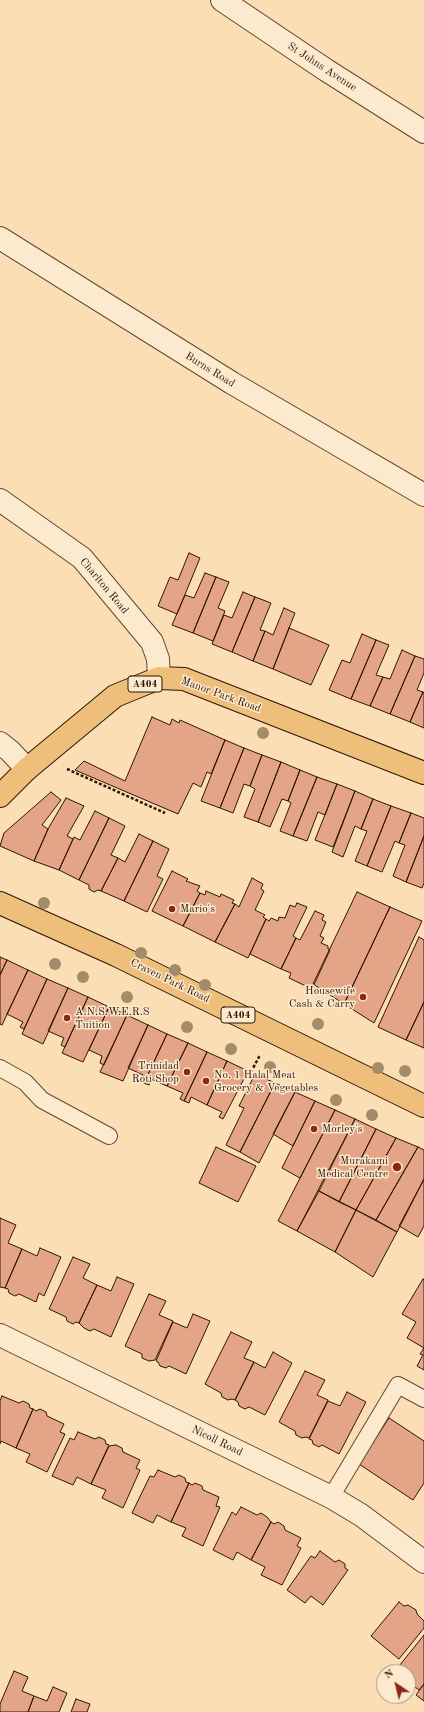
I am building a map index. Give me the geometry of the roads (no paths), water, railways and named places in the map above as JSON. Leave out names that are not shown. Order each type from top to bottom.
[{"type":"main road","name":"Manor Park Road","points":[[0,796],[27,769],[115,696],[160,678],[184,679],[424,773]]},
{"type":"main road","name":"Craven Park Road","points":[[0,903],[116,955],[424,1106]]},
{"type":"street","name":"St Johns Avenue","points":[[222,0],[326,70],[424,132]]},
{"type":"street","name":"Burns Road","points":[[0,238],[232,384],[424,495]]},
{"type":"street","name":"Charlton Road","points":[[0,500],[82,558],[152,642],[158,659],[160,678]]},
{"type":"street","points":[[0,743],[10,750],[27,769]]},
{"type":"street","name":"Nicoll Road","points":[[0,1335],[331,1497],[361,1515],[424,1562]]},
{"type":"lane","points":[[0,1068],[25,1082],[42,1100],[109,1136]]},
{"type":"lane","points":[[331,1497],[398,1385],[424,1399]]},
{"type":"place","name":"Mario's","points":[[172,909]]},
{"type":"place","name":"Housewife Cash & Carry","points":[[363,997]]},
{"type":"place","name":"A.N.S.W.E.R.S Tuition","points":[[67,1018]]},
{"type":"place","name":"Trinidad Roti Shop","points":[[187,1072]]},
{"type":"place","name":"No. 1 Halal Meat Grocery & Vegetables","points":[[206,1081]]},
{"type":"place","name":"Morley's","points":[[314,1129]]},
{"type":"place","name":"Murakami Medical Centre","points":[[397,1167]]}]
